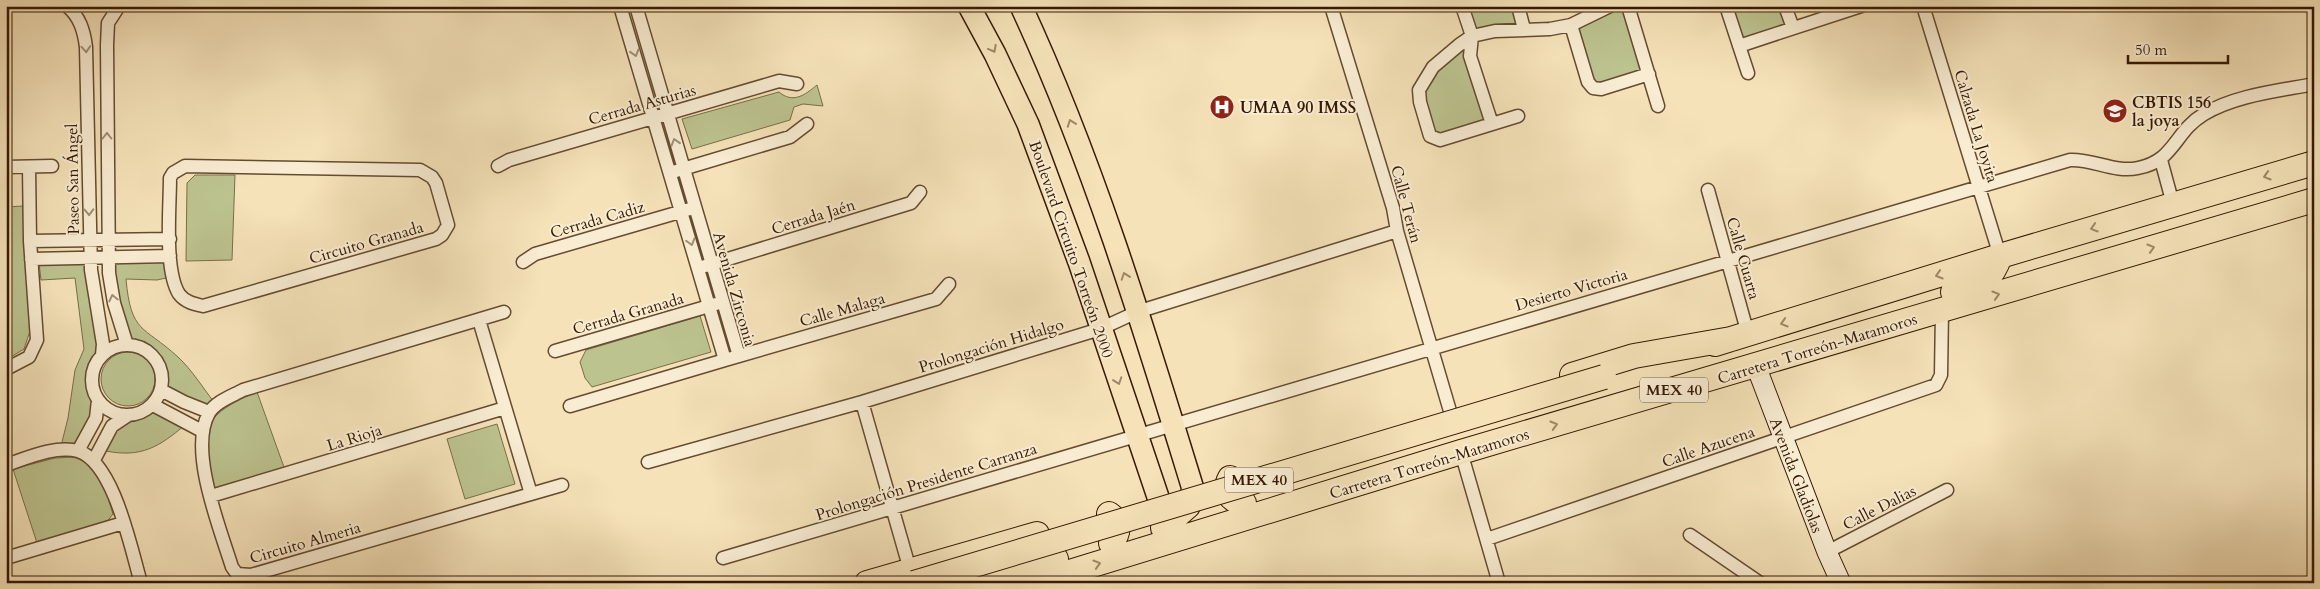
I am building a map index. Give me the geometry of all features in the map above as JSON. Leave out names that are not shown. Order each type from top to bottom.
[{"type":"highway","name":"MEX 40","points":[[912,577],[1740,337],[2000,256],[2314,162]]},
{"type":"highway","name":"Carretera Torreón-Matamoros","points":[[1034,583],[1452,455],[2314,200]]},
{"type":"highway","points":[[1763,364],[1806,342],[1987,280],[1995,269],[2000,256]]},
{"type":"highway","points":[[866,583],[912,577],[1109,514],[1634,356],[1740,337]]},
{"type":"highway","points":[[984,583],[1244,503],[1410,462],[1452,455]]},
{"type":"highway","points":[[1230,478],[1226,489],[1228,495],[1232,499],[1244,503]]},
{"type":"highway","points":[[1163,528],[1191,502],[1193,489]]},
{"type":"highway","points":[[1158,500],[1169,508],[1205,515]]},
{"type":"highway","points":[[1109,514],[1114,517],[1118,528],[1117,534],[1111,543]]},
{"type":"main road","name":"Boulevard Circuito Torreón 2000","points":[[970,6],[1028,124],[1079,262],[1158,500]]},
{"type":"main road","points":[[1021,6],[1067,112],[1137,312],[1193,489]]},
{"type":"street","name":"Paseo San Ángel","points":[[68,6],[76,14],[84,30],[86,47],[90,258],[92,284],[103,344],[102,355]]},
{"type":"street","points":[[119,6],[108,22],[106,45],[108,258],[114,303],[127,345]]},
{"type":"street","name":"Avenida Zirconia","points":[[620,6],[725,360],[739,356],[636,6]]},
{"type":"street","name":"Calle Terán","points":[[1331,6],[1393,208],[1397,231],[1450,411]]},
{"type":"street","points":[[1462,6],[1472,36],[1470,56],[1492,124]]},
{"type":"street","points":[[1518,6],[1524,29]]},
{"type":"street","points":[[1518,116],[1440,140],[1432,138],[1420,102],[1422,84],[1433,67],[1472,36],[1524,29],[1550,29],[1571,25],[1610,6]]},
{"type":"street","points":[[1628,6],[1658,106]]},
{"type":"street","points":[[1726,6],[1744,44],[1748,73]]},
{"type":"street","points":[[1785,6],[1793,28]]},
{"type":"street","points":[[1744,44],[1862,6]]},
{"type":"street","name":"Calzada La Joyita","points":[[1923,6],[2000,256]]},
{"type":"street","points":[[1571,25],[1588,82],[1593,88],[1601,89],[1649,74]]},
{"type":"street","name":"Cerrada Asturias","points":[[498,166],[509,160],[779,82],[797,84]]},
{"type":"street","points":[[2173,204],[2161,160],[2194,120],[2209,111],[2245,98],[2314,84]]},
{"type":"street","points":[[671,173],[790,137],[807,124]]},
{"type":"street","name":"Desierto Victoria","points":[[1173,424],[2070,160],[2085,160],[2124,170],[2139,168],[2161,160]]},
{"type":"street","points":[[6,167],[52,166]]},
{"type":"street","name":"Circuito Granada","points":[[185,166],[420,170],[432,177],[436,183],[448,221],[446,230],[436,239],[203,306],[191,303],[180,295],[173,276],[170,256],[170,178],[173,173],[185,166]]},
{"type":"street","points":[[6,369],[29,357],[37,340],[30,241],[29,167]]},
{"type":"street","name":"Calle Cuarta","points":[[1708,190],[1728,260],[1740,337]]},
{"type":"street","name":"Cerrada Jaén","points":[[698,268],[911,203],[920,192]]},
{"type":"street","name":"Cerrada Cadiz","points":[[523,262],[535,254],[695,207]]},
{"type":"street","name":"Prolongación Hidalgo","points":[[648,462],[862,402],[1100,329],[1137,312],[1397,231]]},
{"type":"street","points":[[30,241],[170,239]]},
{"type":"street","points":[[31,259],[170,256]]},
{"type":"street","name":"Calle Malaga","points":[[739,356],[936,299],[949,284]]},
{"type":"street","name":"Cerrada Granada","points":[[555,351],[723,302]]},
{"type":"street","name":"Calle Azucena","points":[[1487,539],[1930,388],[1939,383],[1941,375],[1942,311]]},
{"type":"street","points":[[161,390],[209,412],[225,399],[243,390],[504,312]]},
{"type":"street","points":[[479,320],[531,494]]},
{"type":"street","points":[[94,460],[112,426],[127,416],[145,411],[153,405],[161,390],[162,374],[156,359],[143,348],[127,345],[114,348],[102,355],[92,377],[94,393],[98,400],[110,412],[127,416]]},
{"type":"street","points":[[570,406],[725,360]]},
{"type":"street","name":"Avenida Gladiolas","points":[[1763,364],[1783,437],[1827,552],[1841,583]]},
{"type":"street","points":[[78,451],[96,418],[98,400]]},
{"type":"street","points":[[862,402],[912,577]]},
{"type":"street","points":[[153,405],[202,431]]},
{"type":"street","name":"La Rioja","points":[[211,496],[506,408]]},
{"type":"street","name":"Circuito Almeria","points":[[209,412],[202,431],[201,449],[211,496],[232,567],[242,576],[562,485]]},
{"type":"street","name":"Prolongación Presidente Carranza","points":[[723,558],[1173,424]]},
{"type":"street","points":[[6,465],[47,452],[63,450],[78,451],[94,460],[110,482],[141,583]]},
{"type":"street","points":[[1452,455],[1487,539],[1499,583]]},
{"type":"street","name":"Calle Dalias","points":[[1827,552],[1947,490]]},
{"type":"street","points":[[6,558],[123,523]]},
{"type":"street","points":[[1690,535],[1760,583]]},
{"type":"green space","points":[[1464,6],[1516,6],[1521,26],[1473,33]]},
{"type":"green space","points":[[1618,6],[1624,6],[1645,72],[1594,85],[1574,27]]},
{"type":"green space","points":[[1728,6],[1783,6],[1791,26],[1740,43]]},
{"type":"green space","points":[[1467,45],[1489,122],[1435,136],[1421,99],[1436,68]]},
{"type":"green space","points":[[817,85],[823,106],[803,104],[794,107],[790,120],[692,149],[682,119],[779,92],[784,96],[799,97]]},
{"type":"green space","points":[[195,175],[235,175],[232,260],[186,261],[187,183]]},
{"type":"green space","points":[[23,206],[31,328],[24,349],[6,360],[6,207]]},
{"type":"green space","points":[[112,260],[167,260],[166,278],[157,280],[126,279],[131,310],[141,327],[178,357],[193,373],[214,402],[208,408],[167,386],[165,371],[157,355],[127,335],[119,313]]},
{"type":"green space","points":[[87,261],[100,353],[89,374],[89,388],[95,401],[95,411],[76,448],[61,446],[68,418],[75,370],[84,349],[75,278],[41,280],[39,263]]},
{"type":"green space","points":[[700,316],[711,352],[592,387],[585,378],[580,362],[586,350]]},
{"type":"green space","points":[[123,352],[133,352],[143,356],[151,364],[155,379],[151,394],[143,402],[133,406],[123,406],[113,402],[105,394],[101,384],[101,374],[105,364],[113,356]]},
{"type":"green space","points":[[257,392],[285,470],[214,489],[207,453],[206,439],[208,428],[214,418],[224,409]]},
{"type":"green space","points":[[155,409],[185,425],[158,445],[140,452],[118,453],[106,451],[113,431],[120,422],[136,419]]},
{"type":"green space","points":[[497,424],[515,484],[465,499],[447,439]]},
{"type":"green space","points":[[55,458],[77,458],[92,468],[102,482],[113,514],[105,524],[37,543],[13,469]]},
{"type":"place","name":"UMAA 90 IMSS","points":[[1222,107]]},
{"type":"place","name":"CBTIS 156 la joya","points":[[2115,111]]}]
